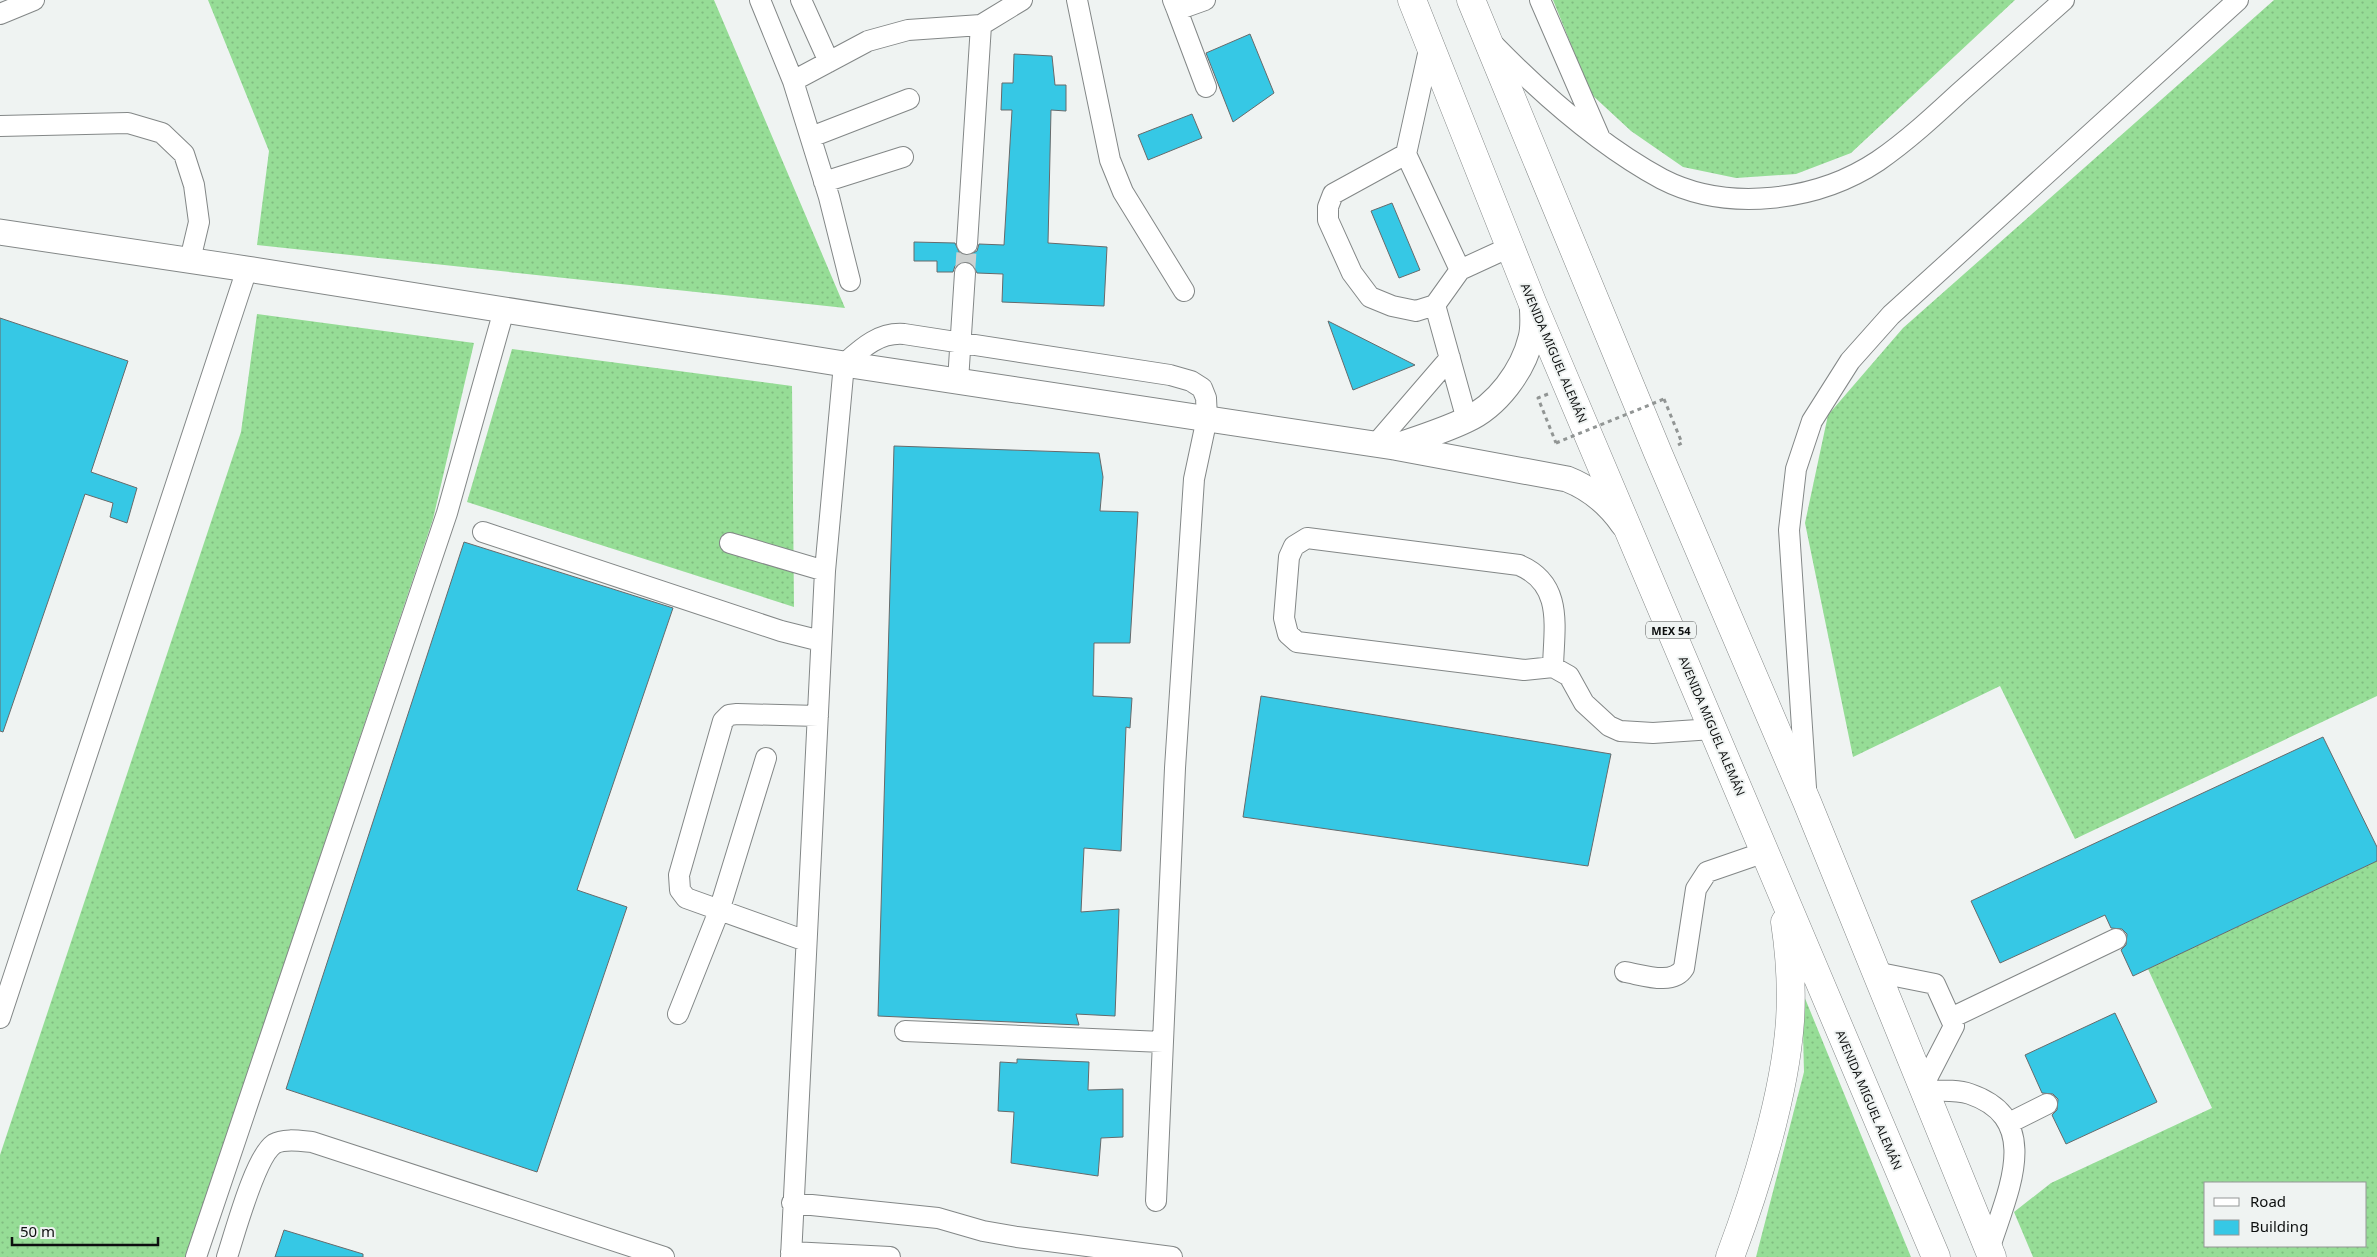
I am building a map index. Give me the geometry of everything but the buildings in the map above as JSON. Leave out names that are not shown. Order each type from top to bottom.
[{"type":"highway","name":"AVENIDA MIGUEL ALEMÁN","points":[[1412,0],[1532,302],[1936,1257]]},
{"type":"highway","points":[[1471,0],[1658,454],[1807,802],[1990,1253]]},
{"type":"highway","points":[[1730,1257],[1752,1194],[1786,1055],[1791,989],[1790,955],[1781,888]]},
{"type":"main road","points":[[0,232],[247,268],[844,364],[1207,418],[1384,446],[1567,479],[1579,484],[1606,503],[1633,538]]},
{"type":"main road","points":[[1384,446],[1467,420],[1497,398],[1520,367],[1532,336],[1532,302]]},
{"type":"street","points":[[0,14],[34,0]]},
{"type":"street","points":[[760,0],[793,82],[811,137],[850,281]]},
{"type":"street","points":[[802,0],[829,62]]},
{"type":"street","points":[[793,82],[868,41],[908,30],[981,25],[1022,0]]},
{"type":"street","points":[[1076,0],[1110,160],[1123,192],[1184,291]]},
{"type":"street","points":[[1205,0],[1175,5],[1206,87]]},
{"type":"street","points":[[1540,0],[1600,138]]},
{"type":"street","points":[[1487,37],[1541,90],[1600,138],[1663,179],[1696,191],[1738,199],[1789,197],[1836,182],[1877,161],[1917,132],[2064,0]]},
{"type":"street","points":[[1807,802],[1789,530],[1796,469],[1812,421],[1850,361],[1891,315],[2238,0]]},
{"type":"street","points":[[967,244],[981,25]]},
{"type":"street","points":[[1430,45],[1406,154],[1460,270]]},
{"type":"street","points":[[811,137],[909,99]]},
{"type":"street","points":[[0,126],[128,123],[162,133],[184,154],[194,185],[199,222],[190,260]]},
{"type":"street","points":[[1406,154],[1333,194],[1327,214],[1352,273],[1370,297],[1392,306],[1416,311],[1434,306],[1460,270],[1510,247]]},
{"type":"street","points":[[824,182],[902,157]]},
{"type":"street","points":[[0,1018],[247,268]]},
{"type":"street","points":[[958,381],[965,273]]},
{"type":"street","points":[[1434,306],[1467,420]]},
{"type":"street","points":[[196,1257],[447,513],[504,310]]},
{"type":"street","points":[[890,1257],[791,1255],[792,1203],[825,571],[844,364],[866,346],[886,334],[904,334],[1170,375],[1191,381],[1202,388],[1206,398],[1207,418],[1194,479],[1175,768],[1156,1201]]},
{"type":"street","points":[[1384,446],[1450,358]]},
{"type":"street","points":[[483,532],[781,631],[821,641]]},
{"type":"street","points":[[1553,667],[1554,607],[1546,587],[1532,570],[1519,565],[1307,538],[1294,546],[1289,557],[1284,618],[1288,634],[1296,642],[1524,670],[1553,667],[1569,676],[1584,703],[1610,726],[1620,731],[1653,733],[1713,729]]},
{"type":"street","points":[[730,543],[825,571]]},
{"type":"street","points":[[806,941],[686,898],[680,890],[679,875],[723,721],[729,715],[737,714],[818,716]]},
{"type":"street","points":[[678,1014],[719,911],[766,758]]},
{"type":"street","points":[[1625,972],[1670,978],[1680,973],[1684,968],[1696,889],[1700,879],[1707,872],[1766,852]]},
{"type":"street","points":[[1951,1018],[2116,938]]},
{"type":"street","points":[[1875,972],[1935,984],[1951,1018],[1954,1026],[1923,1090],[1969,1093],[1996,1109],[2009,1123],[2014,1139],[2012,1178],[1990,1253]]},
{"type":"street","points":[[905,1031],[1163,1042]]},
{"type":"street","points":[[2009,1123],[2047,1104]]},
{"type":"street","points":[[227,1257],[259,1164],[274,1144],[294,1140],[312,1142],[664,1257]]},
{"type":"street","points":[[792,1203],[938,1218],[983,1232],[1172,1257]]},
{"type":"path","points":[[1538,398],[1556,443],[1664,399],[1682,443]]},
{"type":"green space","points":[[208,0],[714,0],[845,308],[257,245],[269,151]]},
{"type":"green space","points":[[1553,0],[2015,0],[1851,153],[1796,174],[1736,178],[1683,167],[1631,131],[1591,94]]},
{"type":"green space","points":[[2274,0],[2377,0],[2377,696],[2075,839],[2000,686],[1853,757],[1805,523],[1828,415],[1903,328]]},
{"type":"green space","points":[[257,314],[474,343],[433,519],[186,1257],[0,1257],[0,1155],[241,432]]},
{"type":"green space","points":[[512,349],[792,386],[794,607],[467,502]]},
{"type":"green space","points":[[2377,861],[2377,1257],[2033,1257],[2014,1212],[2051,1183],[2212,1108],[2148,969]]},
{"type":"green space","points":[[1802,991],[1911,1257],[1756,1257],[1804,1072]]},
{"type":"tunnel","points":[[965,273],[967,244]]}]
